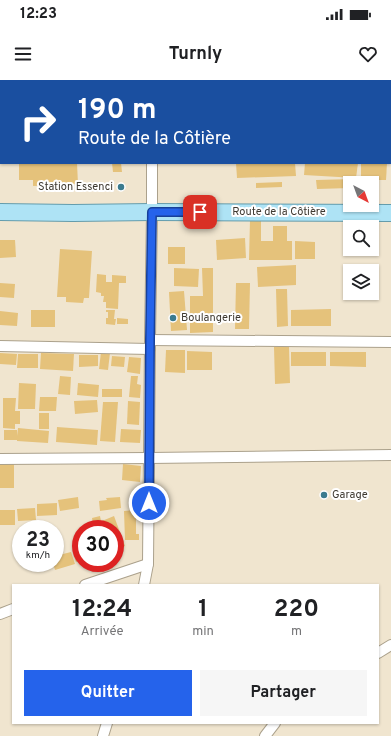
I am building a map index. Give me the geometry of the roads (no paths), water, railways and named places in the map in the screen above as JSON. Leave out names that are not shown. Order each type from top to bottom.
[{"type":"main road","name":"Route de la Côtière","points":[[0,212],[391,213]]},
{"type":"street","points":[[144,584],[148,564],[152,164]]},
{"type":"street","points":[[0,346],[391,342]]},
{"type":"street","points":[[0,459],[391,455]]},
{"type":"street","points":[[88,584],[148,564]]},
{"type":"street","points":[[0,614],[12,609]]},
{"type":"street","points":[[379,652],[391,645]]},
{"type":"street","points":[[103,736],[107,724]]},
{"type":"street","points":[[265,736],[274,724]]},
{"type":"place","name":"Station Essenci","points":[[121,187]]},
{"type":"place","name":"Boulangerie","points":[[173,318]]},
{"type":"place","name":"Garage","points":[[324,495]]}]
